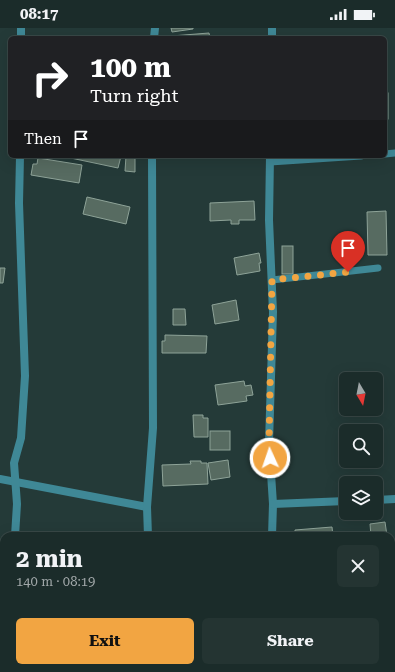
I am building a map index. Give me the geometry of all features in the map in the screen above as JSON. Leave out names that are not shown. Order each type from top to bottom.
[{"type":"street","points":[[16,532],[17,504],[14,463],[21,438],[25,376],[18,203],[20,158]]},
{"type":"street","points":[[148,532],[147,507],[153,428],[152,158]]},
{"type":"street","points":[[270,159],[269,220],[272,280],[269,443],[273,504],[272,532]]},
{"type":"street","points":[[0,479],[147,507]]},
{"type":"street","points":[[383,500],[395,499]]},
{"type":"street","points":[[273,504],[339,501]]},
{"type":"lane","points":[[270,159],[300,158]]},
{"type":"lane","points":[[272,280],[378,268]]},
{"type":"building","points":[[171,28],[193,28],[193,29],[172,32]]},
{"type":"building","points":[[209,33],[210,36],[172,36]]},
{"type":"building","points":[[387,93],[388,93],[387,119]]},
{"type":"building","points":[[38,158],[82,165],[79,183],[31,175],[33,164],[37,164]]},
{"type":"building","points":[[71,158],[120,158],[118,168]]},
{"type":"building","points":[[126,158],[135,158],[135,172],[125,171]]},
{"type":"building","points":[[87,197],[130,207],[126,224],[83,214]]},
{"type":"building","points":[[254,201],[255,220],[239,220],[239,224],[231,224],[231,220],[210,221],[210,203]]},
{"type":"building","points":[[386,211],[387,255],[368,255],[367,212]]},
{"type":"building","points":[[282,246],[293,246],[293,274],[282,274]]},
{"type":"building","points":[[259,253],[261,263],[259,263],[260,271],[237,275],[234,258]]},
{"type":"building","points":[[0,268],[5,268],[3,283],[0,283]]},
{"type":"building","points":[[236,300],[239,320],[215,324],[212,305]]},
{"type":"building","points":[[173,309],[185,309],[186,325],[173,325]]},
{"type":"building","points":[[165,335],[207,336],[206,353],[162,353],[162,341],[165,341]]},
{"type":"building","points":[[244,381],[245,386],[251,385],[253,395],[246,396],[247,401],[218,405],[215,385]]},
{"type":"building","points":[[193,415],[203,415],[203,418],[208,418],[208,437],[194,437]]},
{"type":"building","points":[[210,431],[230,431],[230,450],[210,450]]},
{"type":"building","points":[[228,460],[230,477],[211,480],[208,463]]},
{"type":"building","points":[[190,461],[201,461],[201,463],[207,463],[208,484],[163,486],[162,465],[191,464]]},
{"type":"building","points":[[385,522],[386,532],[371,532],[370,524]]},
{"type":"building","points":[[332,527],[333,532],[295,532],[295,530]]},
{"type":"route","points":[[270,458],[272,280],[348,272]]}]
